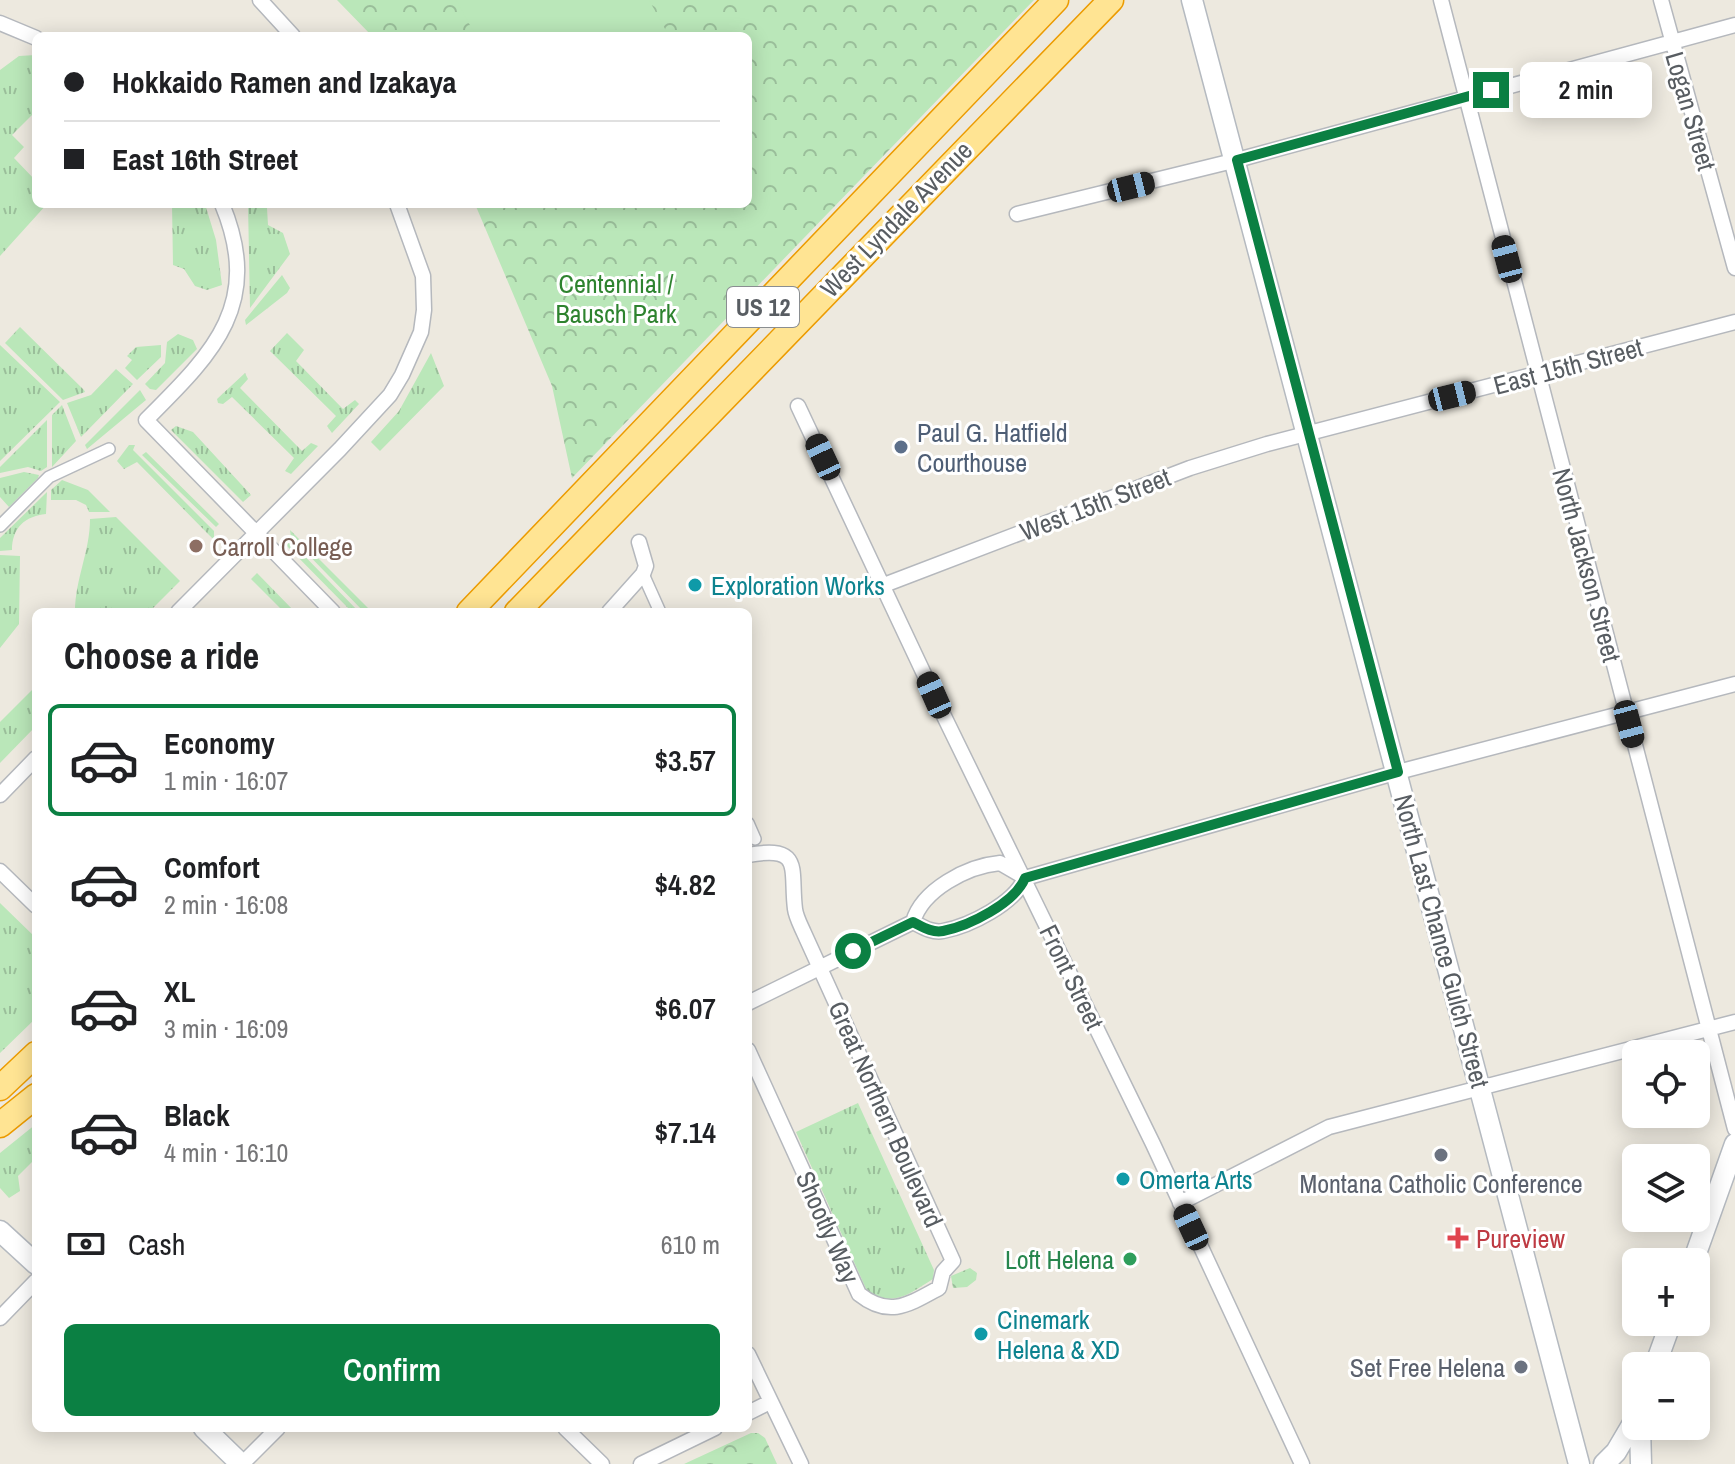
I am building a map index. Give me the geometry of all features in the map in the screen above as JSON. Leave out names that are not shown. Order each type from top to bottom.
[{"type":"highway","name":"West Lyndale Avenue","points":[[473,608],[1056,0]]},
{"type":"highway","name":"West Lyndale Avenue","points":[[521,608],[1111,0]]},
{"type":"highway","points":[[0,1088],[32,1058]]},
{"type":"highway","points":[[0,1125],[32,1099]]},
{"type":"main road","name":"North Last Chance Gulch Street","points":[[1190,1],[1237,160],[1579,1464]]},
{"type":"main road","points":[[1698,1248],[1735,1144]]},
{"type":"main road","points":[[0,1231],[32,1260]]},
{"type":"main road","points":[[208,1432],[242,1464]]},
{"type":"main road","points":[[1604,1464],[1623,1440]]},
{"type":"main road","points":[[1640,1440],[1641,1464]]},
{"type":"street","points":[[260,0],[289,32]]},
{"type":"street","name":"North Jackson Street","points":[[1441,0],[1735,1129]]},
{"type":"street","name":"Logan Street","points":[[1661,0],[1735,268]]},
{"type":"street","points":[[0,23],[32,36]]},
{"type":"street","points":[[1017,214],[1237,160],[1735,25]]},
{"type":"street","points":[[224,208],[233,230],[237,270],[225,328],[199,367],[146,420],[329,608]]},
{"type":"street","points":[[182,608],[390,395],[413,351],[424,310],[423,276],[398,208]]},
{"type":"street","name":"East 15th Street","points":[[1308,431],[1735,322]]},
{"type":"street","name":"Front Street","points":[[798,406],[1302,1464]]},
{"type":"street","name":"West 15th Street","points":[[884,585],[1190,468],[1308,431]]},
{"type":"street","points":[[0,526],[49,477],[109,449]]},
{"type":"street","points":[[613,608],[643,574],[646,566],[639,542]]},
{"type":"street","points":[[643,574],[658,608]]},
{"type":"street","points":[[752,1001],[913,922],[925,897],[980,868],[1000,863],[1025,878],[1398,772],[1735,684]]},
{"type":"street","points":[[0,795],[32,762]]},
{"type":"street","points":[[752,832],[755,839]]},
{"type":"street","name":"Great Northern Boulevard","points":[[752,854],[777,851],[787,856],[794,868],[795,911],[953,1261]]},
{"type":"street","points":[[0,871],[32,902]]},
{"type":"street","points":[[913,922],[930,931],[943,931],[1004,904],[1020,892],[1025,878]]},
{"type":"street","points":[[1180,1203],[1329,1127],[1735,1022]]},
{"type":"street","name":"Shootly Way","points":[[752,1059],[859,1294],[876,1308],[896,1308],[939,1288],[943,1272],[953,1261]]},
{"type":"street","points":[[0,1318],[32,1285]]},
{"type":"street","points":[[752,1363],[801,1464]]},
{"type":"street","points":[[752,1411],[770,1402]]},
{"type":"street","points":[[242,1464],[274,1432]]},
{"type":"street","points":[[569,1432],[602,1464]]},
{"type":"street","points":[[641,1464],[707,1432]]},
{"type":"green space","name":"Centennial / Bausch Park","points":[[337,0],[1034,0],[572,478],[552,386],[477,208],[752,208],[752,32],[368,32]]},
{"type":"green space","points":[[456,0],[649,0],[667,32],[474,32]]},
{"type":"green space","points":[[32,55],[32,115],[12,135],[24,147],[14,158],[32,177],[32,208],[43,208],[0,256],[0,70],[19,56]]},
{"type":"green space","points":[[172,208],[206,208],[216,240],[222,285],[207,290],[195,286],[184,269],[173,265]]},
{"type":"green space","points":[[248,208],[267,208],[268,225],[283,233],[290,254],[250,308]]},
{"type":"green space","points":[[282,275],[290,288],[287,293],[246,325],[245,320]]},
{"type":"green space","points":[[20,327],[85,392],[63,400],[5,343]]},
{"type":"green space","points":[[287,333],[304,350],[296,361],[343,409],[355,400],[359,404],[332,433],[327,426],[336,416],[270,351]]},
{"type":"green space","points":[[178,334],[193,340],[197,349],[156,390],[150,389],[145,384],[165,363],[167,342]]},
{"type":"green space","points":[[0,345],[60,402],[0,461]]},
{"type":"green space","points":[[161,345],[161,357],[137,380],[125,368],[132,360],[127,356],[136,347]]},
{"type":"green space","points":[[431,353],[444,386],[380,451],[371,442],[399,411]]},
{"type":"green space","points":[[116,369],[133,384],[81,437],[67,403],[91,395]]},
{"type":"green space","points":[[245,373],[248,379],[240,388],[302,451],[311,443],[318,446],[291,474],[285,471],[294,458],[232,397],[223,404],[218,403],[217,399]]},
{"type":"green space","points":[[140,390],[146,400],[87,449],[85,445]]},
{"type":"green space","points":[[62,405],[76,441],[52,467],[52,415]]},
{"type":"green space","points":[[47,420],[47,467],[41,471],[28,467],[0,473],[0,467]]},
{"type":"green space","points":[[176,426],[193,432],[251,495],[243,502],[171,430]]},
{"type":"green space","points":[[129,445],[135,445],[133,450],[214,531],[214,540],[137,462],[124,469],[117,461]]},
{"type":"green space","points":[[146,452],[219,524],[216,527],[142,455]]},
{"type":"green space","points":[[24,472],[39,475],[9,507],[0,497],[0,478]]},
{"type":"green space","points":[[62,480],[88,490],[110,512],[89,512],[86,505],[76,500],[51,500],[51,490]]},
{"type":"green space","points":[[47,492],[46,514],[32,517],[21,524],[14,535],[12,550],[0,551],[0,538]]},
{"type":"green space","points":[[116,517],[180,581],[153,608],[75,608],[90,519]]},
{"type":"green space","points":[[290,530],[368,608],[360,608],[291,537]]},
{"type":"green space","points":[[289,540],[355,608],[348,608],[286,545]]},
{"type":"green space","points":[[0,555],[20,556],[19,624],[0,648]]},
{"type":"green space","points":[[257,573],[291,608],[280,608],[251,579]]},
{"type":"green space","points":[[32,690],[32,730],[0,763],[0,722]]},
{"type":"green space","points":[[0,903],[32,934],[32,1022],[0,1053]]},
{"type":"green space","points":[[858,1103],[934,1270],[933,1279],[893,1299],[867,1291],[796,1132]]},
{"type":"green space","points":[[32,1127],[32,1162],[18,1176],[20,1191],[9,1198],[0,1188],[0,1153]]},
{"type":"green space","points":[[970,1268],[977,1273],[976,1280],[967,1287],[953,1288],[951,1276]]},
{"type":"green space","points":[[751,1433],[765,1438],[777,1464],[684,1464]]},
{"type":"place","name":"Paul G. Hatfield Courthouse","points":[[901,447]]},
{"type":"place","name":"Carroll College","points":[[196,546]]},
{"type":"place","name":"Exploration Works","points":[[695,585]]},
{"type":"place","name":"Montana Catholic Conference","points":[[1441,1155]]},
{"type":"place","name":"Omerta Arts","points":[[1123,1179]]},
{"type":"place","name":"Pureview","points":[[1458,1238]]},
{"type":"place","name":"Loft Helena","points":[[1130,1259]]},
{"type":"place","name":"Cinemark Helena & XD","points":[[981,1334]]},
{"type":"place","name":"Set Free Helena","points":[[1521,1367]]},
{"type":"route","points":[[853,951],[913,922],[930,931],[943,931],[976,918],[1015,897],[1025,878],[1398,772],[1237,160],[1491,90]]}]
